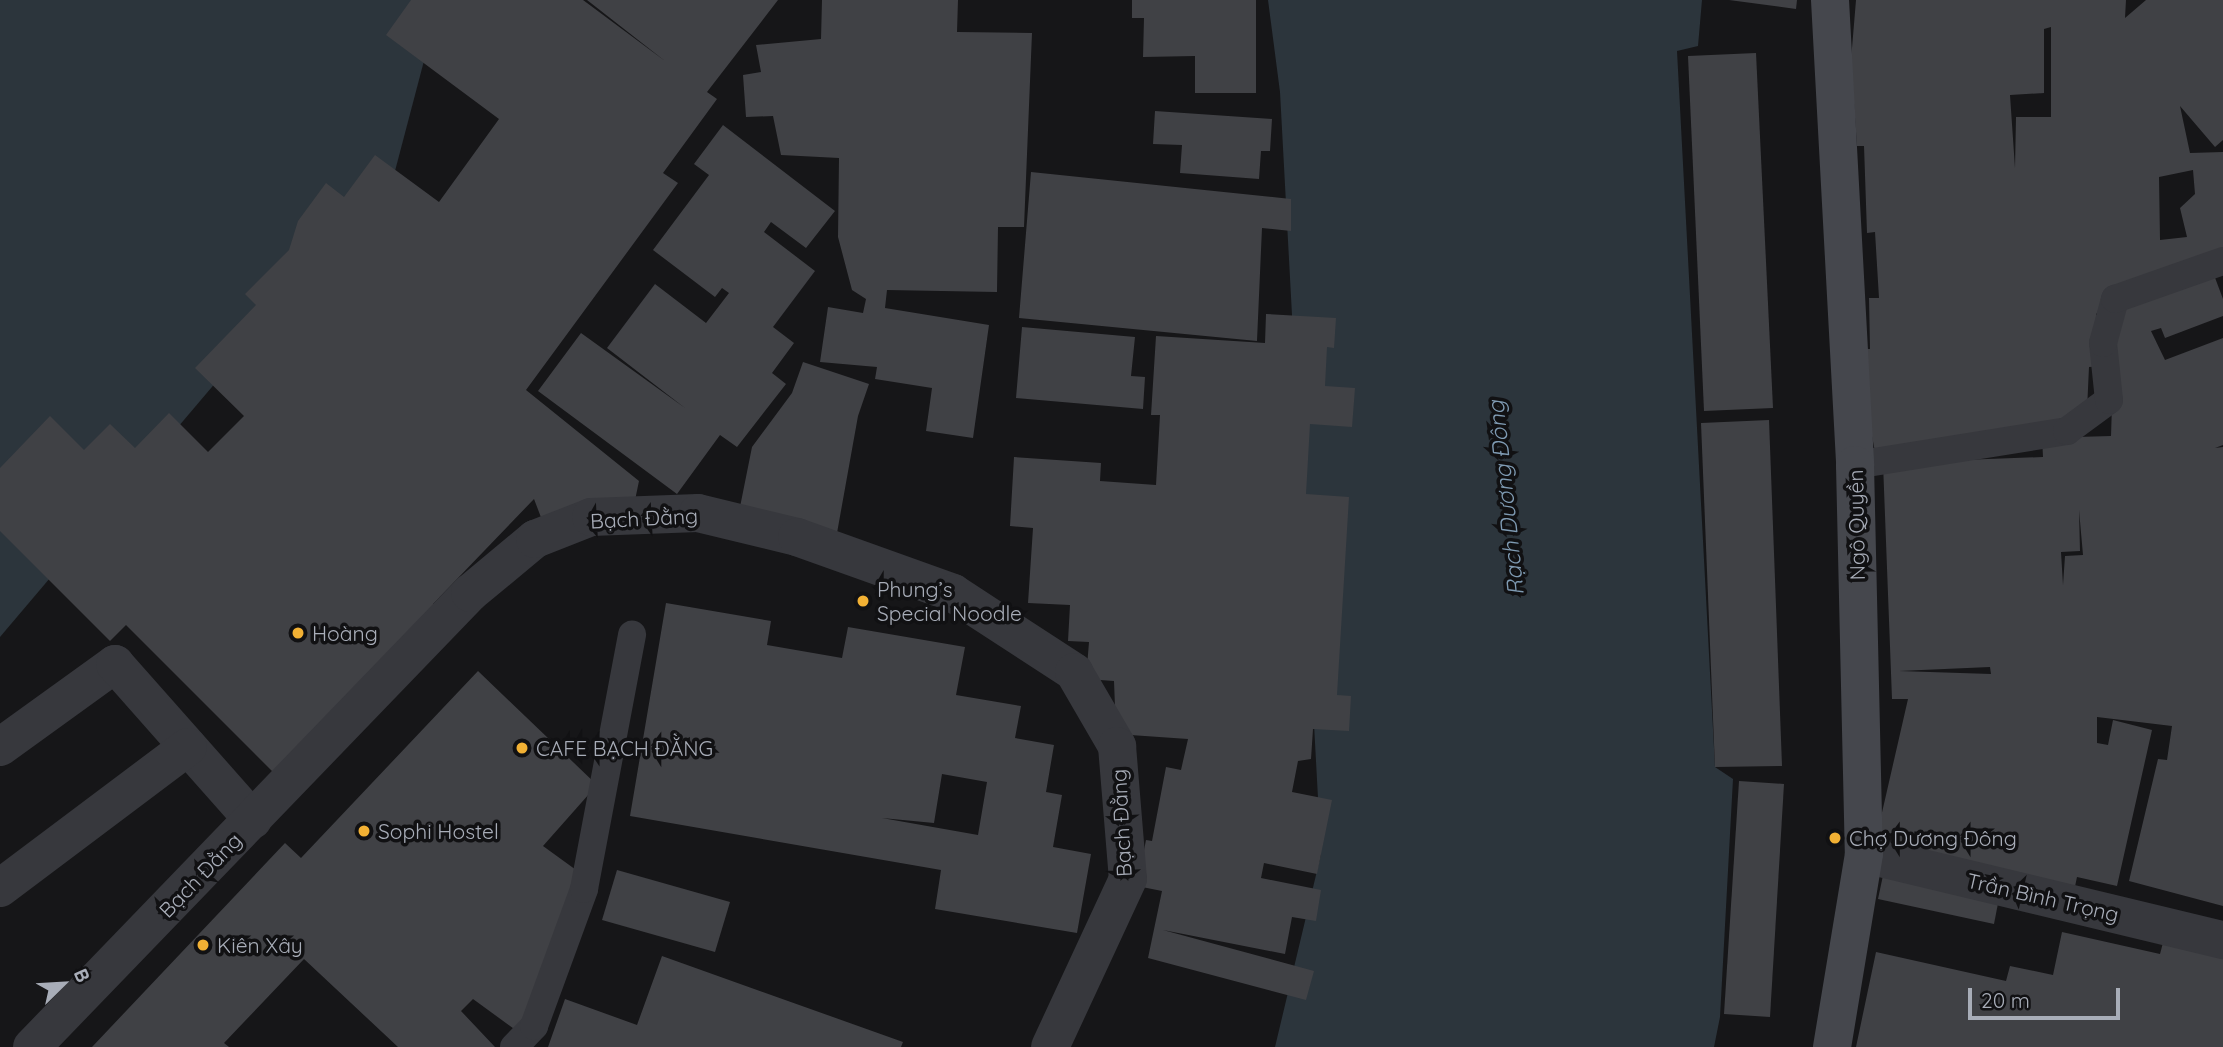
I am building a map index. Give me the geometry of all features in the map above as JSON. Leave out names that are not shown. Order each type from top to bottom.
[{"type":"street","name":"Ngô Quyền","points":[[1830,0],[1855,465],[1864,854],[1832,1047]]},
{"type":"street","name":"Bạch Đằng","points":[[32,1047],[470,593],[535,539],[591,517],[698,513],[797,537],[953,593],[1074,672],[1117,746],[1128,879],[1050,1047]]},
{"type":"street","points":[[0,747],[115,664],[253,820]]},
{"type":"street","points":[[0,888],[188,747]]},
{"type":"street","name":"Trần Bình Trọng","points":[[1864,854],[2223,940]]},
{"type":"lane","points":[[1855,465],[2067,431],[2109,400],[2103,343],[2115,299],[2223,261]]},
{"type":"lane","points":[[514,1047],[534,1026],[584,889],[632,634]]},
{"type":"water","points":[[0,0],[440,0],[395,171],[0,637]]},
{"type":"water","name":"Rạch Dương Đông","points":[[1268,0],[1702,0],[1698,46],[1677,51],[1715,767],[1733,779],[1720,1017],[1714,1047],[1275,1047],[1321,854],[1280,92]]},
{"type":"building","points":[[411,0],[583,0],[665,61],[587,0],[778,0],[707,92],[717,99],[663,173],[678,183],[526,390],[639,481],[634,505],[542,520],[534,499],[433,604],[445,616],[274,773],[126,625],[110,641],[0,531],[0,468],[50,416],[84,450],[110,424],[135,448],[169,413],[208,452],[244,416],[195,368],[256,305],[245,294],[289,250],[298,221],[326,183],[344,197],[375,155],[439,202],[499,119],[386,35]]},
{"type":"building","points":[[822,0],[958,0],[957,32],[1032,33],[1024,227],[998,227],[997,292],[887,290],[885,308],[989,325],[973,438],[926,431],[932,388],[875,379],[877,367],[820,362],[828,307],[863,313],[866,299],[852,290],[838,237],[839,158],[781,155],[773,116],[746,117],[743,75],[761,72],[756,45],[821,39]]},
{"type":"building","points":[[1132,0],[1256,0],[1256,93],[1195,93],[1195,56],[1143,57],[1144,18],[1132,18]]},
{"type":"building","points":[[1729,0],[1797,0],[1796,9]]},
{"type":"building","points":[[1856,0],[2126,0],[2125,18],[2146,0],[2223,0],[2223,140],[2215,147],[2180,106],[2190,153],[2223,152],[2223,253],[2126,288],[2096,314],[2104,366],[2089,367],[2087,410],[2057,427],[1876,457],[1867,410],[1865,349],[1870,349],[1869,298],[1879,298],[1875,232],[1867,233],[1864,146],[1857,146],[1851,60]],"holes":[[[2051,27],[2051,117],[2016,117],[2015,168],[2010,95],[2044,93],[2044,29]],[[2193,170],[2195,194],[2180,208],[2187,237],[2160,240],[2159,177]]]},
{"type":"building","points":[[1756,53],[1773,408],[1704,411],[1688,56]]},
{"type":"building","points":[[1155,111],[1272,119],[1270,151],[1261,151],[1259,179],[1180,173],[1182,145],[1153,144]]},
{"type":"building","points":[[723,125],[835,211],[806,248],[771,222],[764,232],[815,271],[773,327],[794,343],[772,373],[786,384],[737,447],[720,435],[677,494],[538,391],[581,333],[685,408],[607,348],[655,284],[706,323],[729,293],[722,288],[715,297],[653,250],[709,175],[694,164]]},
{"type":"building","points":[[1031,172],[1291,199],[1291,231],[1262,228],[1257,341],[1019,318]]},
{"type":"building","points":[[2214,275],[2223,299],[2223,316],[2165,338],[2161,328],[2151,331],[2165,360],[2223,338],[2223,445],[2215,448],[2223,447],[2223,906],[2129,881],[2158,759],[2167,760],[2172,726],[2097,717],[2097,743],[2108,745],[2113,720],[2152,730],[2117,886],[2077,877],[2072,901],[1888,859],[1893,834],[1878,830],[1908,699],[1892,699],[1883,463],[2043,457],[2042,438],[2111,436],[2115,309]],"holes":[[[2079,510],[2083,555],[2065,556],[2063,585],[2061,552],[2080,551]],[[1990,667],[1991,674],[1899,671]]]},
{"type":"building","points":[[1266,314],[1336,318],[1334,348],[1327,347],[1325,386],[1355,388],[1352,427],[1310,424],[1306,494],[1349,497],[1337,695],[1351,696],[1349,731],[1313,729],[1311,759],[1298,761],[1292,792],[1332,800],[1317,874],[1264,863],[1261,878],[1321,890],[1316,921],[1292,917],[1285,954],[1163,930],[1314,971],[1306,1000],[1148,958],[1162,891],[1137,886],[1146,840],[1152,841],[1166,767],[1181,770],[1188,739],[1116,734],[1114,681],[1086,679],[1089,642],[1068,641],[1070,605],[1028,603],[1033,528],[1010,526],[1014,457],[1101,463],[1100,481],[1156,485],[1160,415],[1151,415],[1156,336],[1265,343]]},
{"type":"building","points":[[1022,327],[1135,337],[1131,376],[1145,377],[1143,409],[1016,398]]},
{"type":"building","points":[[803,362],[869,384],[858,416],[837,533],[739,512],[752,447],[792,393]]},
{"type":"building","points":[[1769,420],[1782,766],[1715,767],[1701,423]]},
{"type":"building","points":[[666,603],[771,621],[767,645],[842,658],[848,627],[965,647],[956,695],[1021,706],[1015,738],[1054,745],[1046,792],[1062,795],[1053,847],[1091,854],[1077,933],[935,909],[941,870],[630,816]],"holes":[[[942,774],[987,782],[978,835],[882,818],[934,823]]]},
{"type":"building","points":[[478,671],[597,785],[543,846],[583,875],[521,1034],[473,999],[461,1011],[495,1047],[398,1047],[304,959],[224,1043],[229,1047],[92,1047],[285,843],[301,858]]},
{"type":"building","points":[[1739,781],[1784,784],[1770,1017],[1724,1014]]},
{"type":"building","points":[[1885,866],[2000,893],[1994,924],[1878,899]]},
{"type":"building","points":[[617,870],[730,902],[715,952],[602,920]]},
{"type":"building","points":[[2062,932],[2160,954],[2164,939],[2223,952],[2223,1047],[1856,1047],[1876,952],[2006,981],[2010,966],[2053,975]]},
{"type":"building","points":[[662,956],[903,1042],[901,1047],[548,1047],[565,999],[637,1025]]},
{"type":"place","name":"Phung’s Special Noodle","points":[[863,601]]},
{"type":"place","name":"Hoàng","points":[[298,633]]},
{"type":"place","name":"CAFE BẠCH ĐẰNG","points":[[522,748]]},
{"type":"place","name":"Sophi Hostel","points":[[364,831]]},
{"type":"place","name":"Chợ Dương Đông","points":[[1835,838]]},
{"type":"place","name":"Kiên Xây","points":[[203,945]]}]
